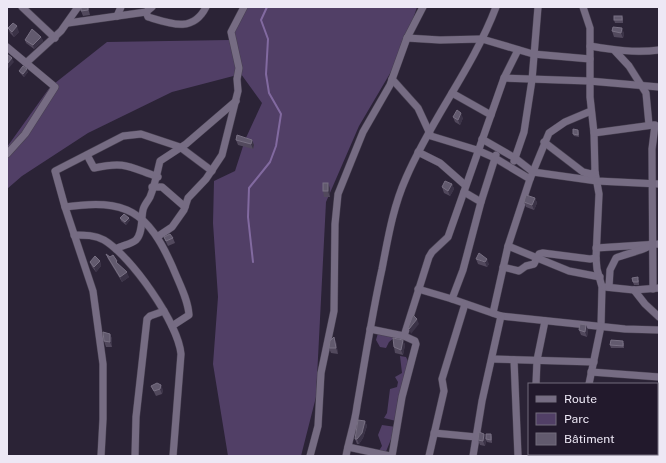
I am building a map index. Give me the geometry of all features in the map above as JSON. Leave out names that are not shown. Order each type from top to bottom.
[{"type":"street","points":[[26,64],[55,38],[68,23],[78,7]]},
{"type":"street","points":[[117,16],[121,7]]},
{"type":"street","points":[[68,23],[146,12],[152,7]]},
{"type":"street","points":[[146,12],[148,17],[174,24],[186,24],[197,21],[206,7]]},
{"type":"street","points":[[156,237],[172,227],[185,207],[188,198],[212,172],[222,155],[238,91],[239,68],[230,32],[244,7]]},
{"type":"street","points":[[310,456],[318,426],[322,373],[334,311],[335,224],[338,194],[363,132],[392,79],[407,38],[423,7]]},
{"type":"street","points":[[346,456],[357,406],[388,235],[397,201],[418,152],[482,39],[496,7]]},
{"type":"street","points":[[511,167],[524,132],[532,80],[538,7]]},
{"type":"street","points":[[583,7],[590,28],[589,81],[594,133],[595,172],[599,194],[596,258],[600,277],[606,287]]},
{"type":"street","points":[[27,9],[55,38]]},
{"type":"street","points":[[407,38],[440,40],[482,39],[533,54],[590,59]]},
{"type":"street","points":[[590,46],[615,51],[639,53],[659,50]]},
{"type":"street","points":[[7,47],[55,87],[25,134],[7,154]]},
{"type":"street","points":[[404,336],[418,289],[432,252],[448,238],[477,150],[504,78],[518,50]]},
{"type":"street","points":[[606,287],[634,290],[656,288],[656,183],[654,125],[647,115],[646,96],[642,87],[629,66],[615,51]]},
{"type":"street","points":[[504,78],[589,81],[659,88]]},
{"type":"street","points":[[392,79],[418,108],[429,132],[435,138],[477,150],[531,175],[597,181],[656,183]]},
{"type":"street","points":[[452,93],[491,115]]},
{"type":"street","points":[[116,249],[136,240],[143,220],[143,211],[150,196],[152,187],[158,177],[160,161],[180,147],[236,101]]},
{"type":"street","points":[[493,313],[508,246],[531,175],[544,142],[553,129],[591,111]]},
{"type":"street","points":[[594,133],[654,125]]},
{"type":"street","points":[[101,456],[103,419],[101,347],[92,291],[55,171],[123,136],[132,134],[155,137],[180,147],[212,172]]},
{"type":"street","points":[[482,138],[515,158],[531,175]]},
{"type":"street","points":[[544,142],[583,172],[589,174],[595,172]]},
{"type":"street","points":[[452,299],[463,270],[481,202],[498,148]]},
{"type":"street","points":[[418,152],[440,163],[464,189],[481,202]]},
{"type":"street","points":[[87,155],[94,168],[125,164],[158,177]]},
{"type":"street","points":[[152,187],[162,187],[185,207]]},
{"type":"street","points":[[65,207],[103,204],[131,212],[143,220],[156,237],[177,276],[190,313],[188,316],[172,326]]},
{"type":"street","points":[[74,234],[93,236],[104,240],[116,249],[146,285],[164,311],[179,340],[181,354],[173,456]]},
{"type":"street","points":[[596,248],[655,244]]},
{"type":"street","points":[[589,383],[601,326],[606,287],[610,270],[616,258],[632,251],[648,248],[655,244]]},
{"type":"street","points":[[508,246],[569,271],[600,277]]},
{"type":"street","points":[[503,267],[519,271],[526,266],[534,264],[543,253],[590,259],[596,258]]},
{"type":"street","points":[[418,289],[502,316],[545,322],[659,330]]},
{"type":"street","points":[[634,290],[645,304],[659,317]]},
{"type":"street","points":[[429,456],[444,390],[442,379],[465,304]]},
{"type":"street","points":[[135,456],[136,417],[147,319],[150,316],[164,311]]},
{"type":"street","points":[[473,456],[502,316]]},
{"type":"street","points":[[536,383],[537,360],[545,322]]},
{"type":"street","points":[[348,447],[391,456],[402,397],[416,344],[415,341],[404,336],[370,329]]},
{"type":"street","points":[[492,359],[594,362]]},
{"type":"street","points":[[514,360],[518,456]]},
{"type":"street","points":[[591,372],[659,377]]},
{"type":"street","points":[[434,433],[476,437]]},
{"type":"street","points":[[572,456],[577,455]]},
{"type":"green space","points":[[247,7],[417,7],[402,53],[359,126],[326,202],[316,397],[301,456],[228,456],[213,364],[218,297],[213,223],[214,181],[235,171],[245,140],[262,103],[241,74],[172,92],[88,133],[22,176],[7,189],[7,147],[50,87],[107,42],[229,40]]},
{"type":"green space","points":[[378,333],[395,337],[389,342],[386,348],[380,347],[376,340]]},
{"type":"green space","points":[[400,356],[406,357],[409,363],[401,395],[398,398],[396,421],[384,418],[387,413],[390,389],[397,387],[398,382],[395,377],[402,373]]},
{"type":"green space","points":[[382,425],[396,427],[385,454],[378,452],[382,446],[378,435]]},
{"type":"building","points":[[81,7],[88,7],[88,10],[81,11]]},
{"type":"building","points":[[614,16],[622,16],[622,20],[614,20]]},
{"type":"building","points":[[13,23],[17,26],[12,32],[8,28]]},
{"type":"building","points":[[613,27],[622,28],[621,33],[612,31]]},
{"type":"building","points":[[32,29],[41,37],[33,45],[25,40]]},
{"type":"building","points":[[7,54],[12,58],[7,64]]},
{"type":"building","points":[[23,66],[27,69],[23,74],[19,71]]},
{"type":"building","points":[[457,110],[461,113],[458,120],[453,117]]},
{"type":"building","points":[[573,129],[578,130],[578,135],[573,134]]},
{"type":"building","points":[[237,135],[252,140],[251,144],[236,140]]},
{"type":"building","points":[[445,181],[452,184],[448,191],[442,187]]},
{"type":"building","points":[[323,183],[328,183],[328,191],[323,191]]},
{"type":"building","points":[[526,195],[535,198],[532,205],[524,202]]},
{"type":"building","points":[[124,214],[129,218],[125,222],[120,218]]},
{"type":"building","points":[[170,234],[173,238],[166,241],[164,237]]},
{"type":"building","points":[[479,253],[487,259],[485,262],[476,259]]},
{"type":"building","points":[[106,254],[110,257],[113,255],[117,261],[116,262],[127,272],[120,277]]},
{"type":"building","points":[[95,256],[100,261],[94,267],[90,262]]},
{"type":"building","points":[[638,277],[638,282],[633,282],[632,278]]},
{"type":"building","points":[[413,315],[417,319],[409,329],[408,328]]},
{"type":"building","points":[[580,324],[586,325],[585,332],[579,330]]},
{"type":"building","points":[[103,332],[110,334],[110,342],[104,341]]},
{"type":"building","points":[[334,337],[336,348],[329,348],[330,341]]},
{"type":"building","points":[[393,338],[403,340],[401,350],[394,347]]},
{"type":"building","points":[[611,340],[623,341],[623,346],[610,345]]},
{"type":"building","points":[[157,383],[161,385],[160,389],[154,391],[151,386]]},
{"type":"building","points":[[358,420],[365,421],[362,433],[357,439],[355,439]]},
{"type":"building","points":[[479,432],[484,434],[483,441],[478,440]]},
{"type":"building","points":[[486,434],[491,434],[491,440],[486,439]]},
{"type":"waterway","points":[[253,262],[248,217],[249,188],[270,162],[276,146],[281,114],[269,93],[266,74],[268,39],[261,20],[267,7]]}]
